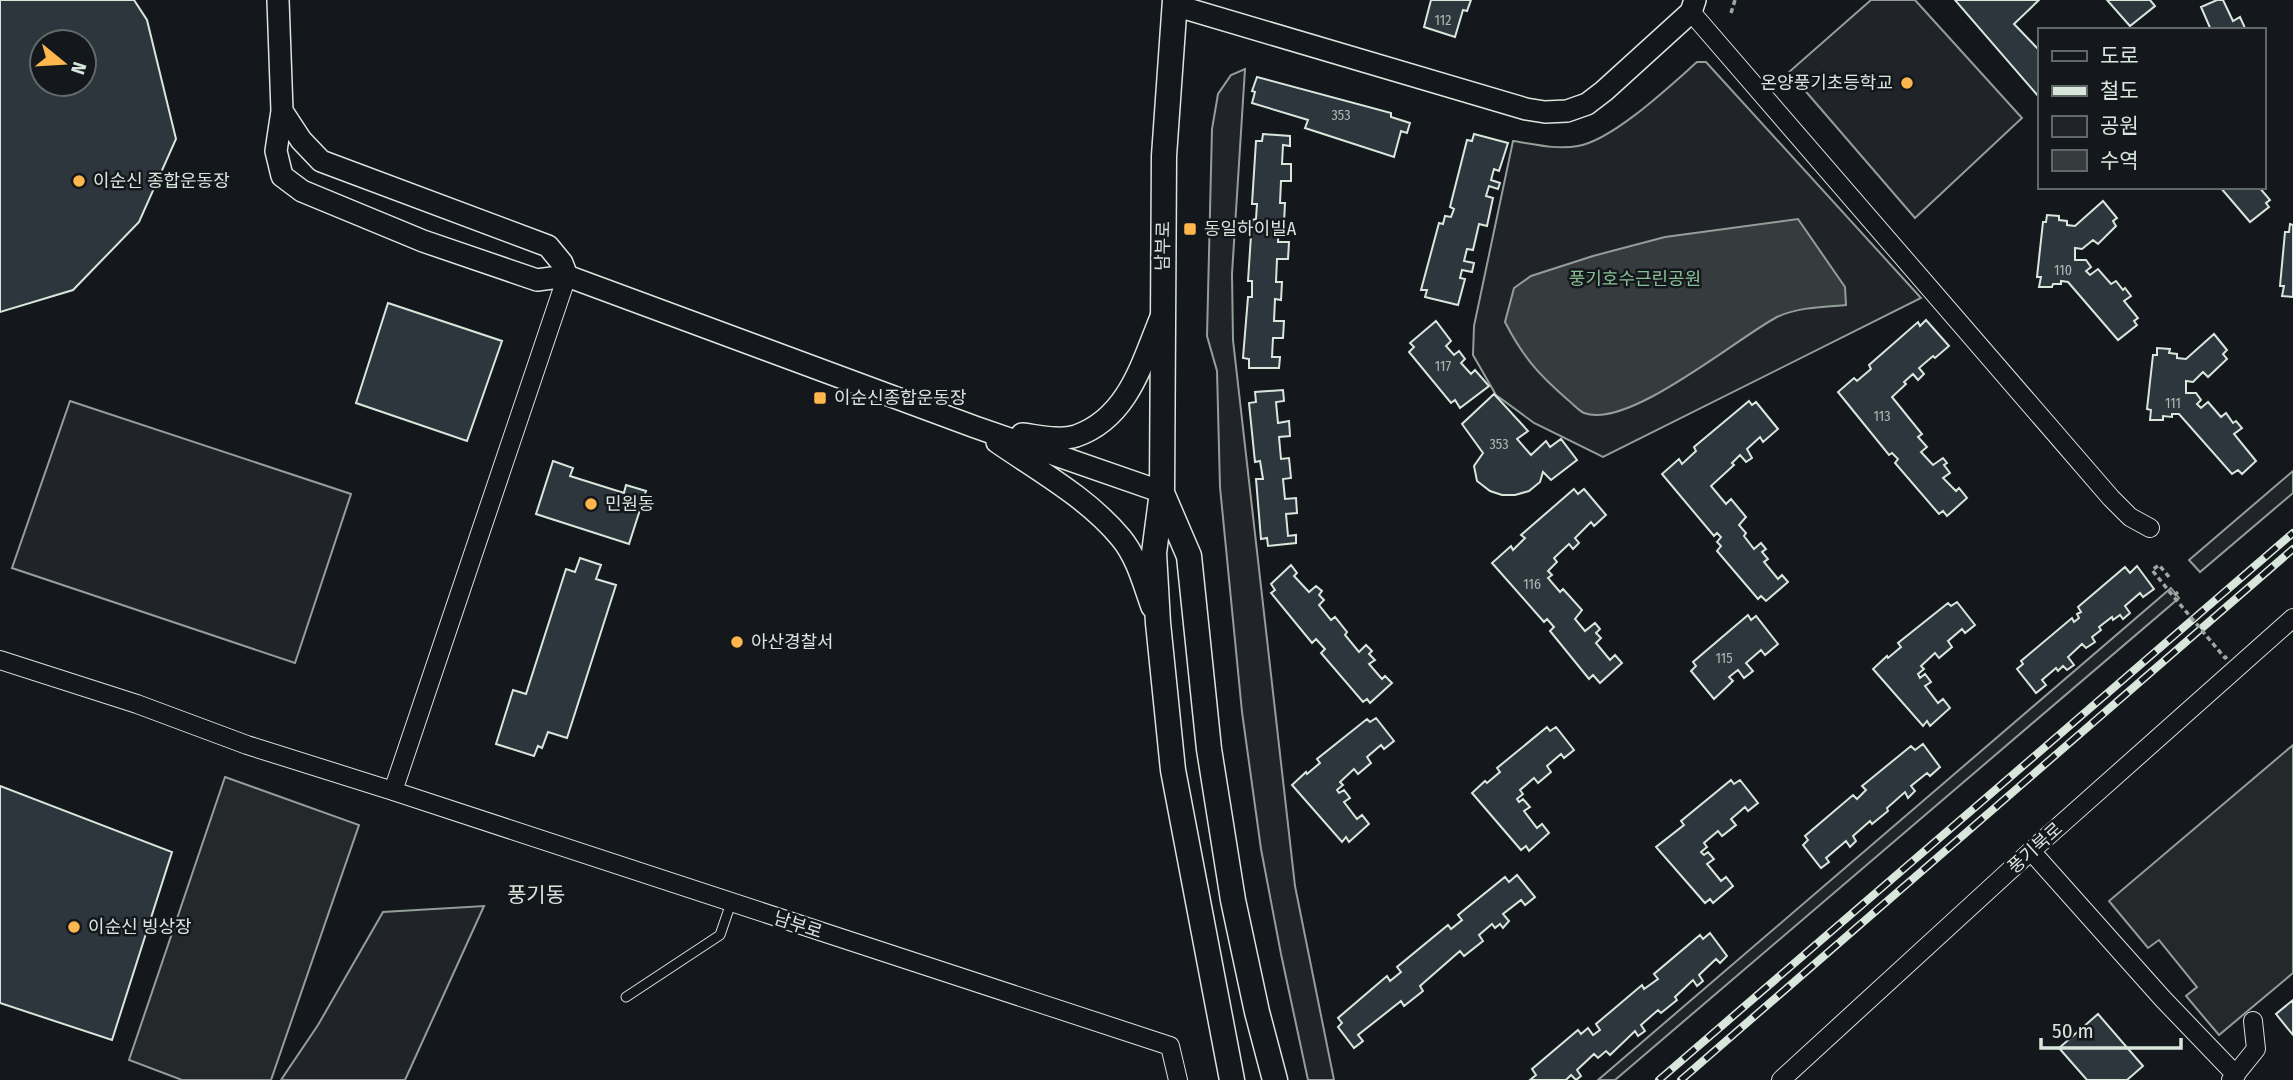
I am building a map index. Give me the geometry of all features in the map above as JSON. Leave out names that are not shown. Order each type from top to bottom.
[{"type":"main road","name":"남부로","points":[[1175,3],[1164,156],[1162,492],[1154,553],[1158,623],[1173,770],[1232,1080]]},
{"type":"main road","name":"남부로","points":[[1162,492],[1189,556],[1209,749],[1233,900],[1275,1080]]},
{"type":"street","points":[[278,0],[282,111],[276,150],[282,176],[302,191],[423,241],[537,280],[567,276],[975,427],[1162,492]]},
{"type":"street","points":[[1175,3],[1490,99],[1545,112],[1567,111],[1587,104],[1693,6],[2111,498],[2130,517],[2150,528]]},
{"type":"street","points":[[282,111],[301,140],[321,162],[548,246],[562,263],[567,276],[393,791]]},
{"type":"street","points":[[975,427],[1051,438],[1075,436],[1104,420],[1128,395],[1162,315]]},
{"type":"street","points":[[975,427],[1088,505],[1122,540],[1140,572],[1158,623]]},
{"type":"street","name":"풍기북로","points":[[1781,1080],[2031,851],[2290,628]]},
{"type":"street","name":"남부로","points":[[0,660],[137,704],[247,745],[1170,1046],[1178,1080]]},
{"type":"street","points":[[2031,851],[2233,1078],[2256,1049],[2253,1021]]},
{"type":"lane","points":[[626,997],[720,935],[731,903]]},
{"type":"path","points":[[1731,13],[1735,0]]},
{"type":"path","points":[[2169,577],[2159,565],[2152,570],[2225,657],[2229,654]]},
{"type":"path","points":[[2174,596],[2178,592]]},
{"type":"green space","points":[[1871,0],[1915,0],[2022,118],[1915,218],[1789,72]]},
{"type":"green space","name":"풍기호수근린공원","points":[[1697,62],[1706,62],[1921,298],[1603,457],[1534,423],[1496,395],[1473,355],[1474,326],[1513,141],[1562,147],[1592,142],[1640,111]]},
{"type":"green space","points":[[1245,69],[1232,274],[1233,340],[1295,886],[1334,1080],[1308,1080],[1281,954],[1261,849],[1242,712],[1220,487],[1217,371],[1207,336],[1212,129],[1218,94],[1231,75]]},
{"type":"green space","points":[[70,401],[351,494],[295,663],[12,568]]},
{"type":"green space","points":[[2293,471],[2293,493],[2200,572],[2189,560]]},
{"type":"green space","points":[[2171,588],[2179,598],[1615,1080],[1598,1080]]},
{"type":"green space","points":[[484,906],[405,1080],[281,1080],[318,1025],[383,912]]},
{"type":"shaded area","points":[[2293,745],[2293,973],[2219,1035],[2186,996],[2197,987],[2159,940],[2148,948],[2109,901]]},
{"type":"shaded area","points":[[225,777],[359,825],[271,1080],[182,1080],[129,1060]]},
{"type":"water","points":[[1798,219],[1845,287],[1846,305],[1802,309],[1777,317],[1654,396],[1627,408],[1603,415],[1580,411],[1532,364],[1505,322],[1514,288],[1531,276],[1665,237]]},
{"type":"building","name":"이순신 종합운동장","points":[[0,0],[134,0],[147,20],[176,139],[139,222],[73,290],[0,312]]},
{"type":"building","points":[[1431,0],[1471,0],[1467,11],[1463,10],[1455,37],[1424,27]]},
{"type":"building","points":[[1955,0],[2039,0],[2014,24],[2038,49],[2038,96]]},
{"type":"building","points":[[2107,0],[2150,0],[2155,6],[2130,26]]},
{"type":"building","points":[[2223,0],[2233,21],[2240,17],[2245,28],[2210,28],[2201,7]]},
{"type":"building","points":[[1257,77],[1391,113],[1391,117],[1410,123],[1407,133],[1401,131],[1394,157],[1305,128],[1308,120],[1252,103],[1255,92],[1252,91]]},
{"type":"building","points":[[1263,134],[1290,136],[1290,146],[1283,145],[1282,164],[1291,164],[1291,181],[1281,181],[1280,203],[1285,203],[1284,223],[1279,223],[1278,242],[1289,242],[1288,259],[1277,259],[1276,282],[1282,282],[1281,300],[1275,299],[1274,321],[1284,321],[1283,338],[1273,338],[1272,357],[1280,357],[1279,368],[1249,368],[1249,359],[1243,358],[1248,297],[1252,297],[1252,281],[1248,281],[1252,220],[1256,219],[1257,204],[1252,204],[1256,141],[1262,141]]},
{"type":"building","points":[[1474,134],[1508,143],[1499,171],[1494,169],[1491,180],[1500,183],[1498,189],[1489,186],[1486,196],[1493,198],[1487,226],[1479,224],[1473,250],[1467,249],[1464,261],[1474,263],[1472,272],[1462,270],[1460,278],[1465,279],[1458,305],[1425,297],[1427,290],[1421,290],[1439,223],[1443,224],[1445,216],[1451,217],[1454,209],[1450,207],[1467,140],[1472,141]]},
{"type":"building","points":[[2222,189],[2261,189],[2270,200],[2266,203],[2269,207],[2250,222]]},
{"type":"building","points":[[2103,201],[2117,218],[2113,221],[2116,226],[2098,244],[2093,240],[2082,249],[2075,248],[2075,260],[2086,260],[2091,267],[2086,271],[2090,275],[2098,269],[2111,284],[2116,281],[2131,296],[2124,301],[2138,318],[2134,321],[2137,325],[2118,340],[2068,282],[2061,281],[2061,284],[2053,284],[2052,287],[2039,287],[2041,277],[2037,277],[2043,222],[2046,222],[2047,215],[2059,216],[2059,220],[2067,221],[2067,225],[2075,226]]},
{"type":"building","points":[[2290,224],[2293,225],[2293,297],[2282,296],[2284,286],[2280,286],[2285,232],[2289,232]]},
{"type":"building","points":[[388,303],[502,341],[467,441],[356,403]]},
{"type":"building","points":[[1926,320],[1949,346],[1919,368],[1924,374],[1918,380],[1913,374],[1892,397],[1922,434],[1918,437],[1927,447],[1921,452],[1933,465],[1943,458],[1950,473],[1943,478],[1956,491],[1959,488],[1967,498],[1947,516],[1943,511],[1939,514],[1895,463],[1898,459],[1892,453],[1889,455],[1838,392],[1854,378],[1857,381],[1871,369],[1869,365],[1918,322],[1920,326]]},
{"type":"building","points":[[1436,321],[1451,341],[1446,346],[1454,355],[1459,351],[1465,359],[1461,363],[1471,374],[1475,370],[1489,386],[1460,408],[1455,400],[1451,403],[1409,352],[1414,347],[1410,343]]},
{"type":"building","points":[[2214,334],[2227,350],[2223,354],[2227,359],[2208,377],[2203,372],[2193,382],[2186,381],[2186,393],[2196,393],[2201,400],[2197,404],[2201,408],[2208,402],[2221,417],[2226,413],[2233,423],[2236,421],[2242,428],[2234,434],[2256,461],[2242,474],[2238,470],[2232,474],[2179,414],[2172,414],[2172,417],[2163,416],[2163,420],[2150,420],[2151,410],[2147,409],[2153,355],[2157,355],[2157,348],[2170,349],[2169,353],[2177,354],[2177,358],[2186,359]]},
{"type":"building","points":[[1283,390],[1284,401],[1276,402],[1278,423],[1289,421],[1290,436],[1279,437],[1281,459],[1289,458],[1291,478],[1283,479],[1285,499],[1296,498],[1297,513],[1286,514],[1288,536],[1296,535],[1296,543],[1268,546],[1267,538],[1261,539],[1256,479],[1263,479],[1260,461],[1255,462],[1249,403],[1256,402],[1255,392]]},
{"type":"building","points":[[1494,394],[1528,431],[1517,439],[1531,455],[1546,441],[1550,447],[1561,439],[1577,460],[1551,480],[1543,472],[1540,482],[1529,491],[1515,495],[1490,491],[1477,481],[1474,466],[1483,453],[1462,424]]},
{"type":"building","points":[[1749,401],[1752,405],[1756,402],[1778,429],[1763,442],[1760,437],[1747,449],[1752,458],[1746,462],[1740,455],[1732,463],[1734,465],[1711,486],[1726,504],[1731,499],[1746,517],[1739,525],[1746,533],[1744,536],[1754,549],[1761,543],[1766,549],[1762,552],[1768,559],[1764,562],[1778,579],[1782,575],[1788,582],[1766,601],[1761,596],[1758,599],[1717,551],[1721,546],[1717,542],[1721,537],[1717,533],[1714,536],[1662,474],[1679,459],[1682,464],[1696,451],[1694,447]]},
{"type":"building","name":"민원동","points":[[553,461],[573,468],[570,476],[624,493],[626,485],[646,491],[629,544],[536,514]]},
{"type":"building","points":[[1574,489],[1578,494],[1584,489],[1606,515],[1594,526],[1591,522],[1575,538],[1579,543],[1573,549],[1569,544],[1554,558],[1557,562],[1548,571],[1552,575],[1548,578],[1560,592],[1563,589],[1582,610],[1575,619],[1585,631],[1595,623],[1600,629],[1596,633],[1601,638],[1596,643],[1610,660],[1615,655],[1622,663],[1600,683],[1593,675],[1589,679],[1550,631],[1554,627],[1547,619],[1544,622],[1492,563],[1511,546],[1513,550],[1525,538],[1521,535]]},
{"type":"building","points":[[580,558],[601,565],[596,579],[616,585],[567,738],[548,732],[542,748],[538,746],[534,756],[496,744],[513,690],[526,694],[566,569],[575,572]]},
{"type":"building","points":[[1291,565],[1297,573],[1294,576],[1309,592],[1316,586],[1322,591],[1319,595],[1324,600],[1319,605],[1331,620],[1335,617],[1359,652],[1366,645],[1372,651],[1369,654],[1375,660],[1369,664],[1382,679],[1385,676],[1392,683],[1370,703],[1367,699],[1363,702],[1321,653],[1325,649],[1316,639],[1312,643],[1271,593],[1275,590],[1271,584]]},
{"type":"building","points":[[2137,566],[2154,589],[2143,597],[2140,593],[2125,606],[2130,613],[2123,619],[2120,615],[2113,620],[2112,617],[2099,627],[2101,630],[2092,637],[2095,642],[2086,648],[2082,644],[2068,657],[2074,665],[2067,670],[2063,666],[2058,671],[2056,668],[2042,680],[2046,685],[2036,693],[2017,669],[2023,664],[2021,661],[2072,618],[2074,622],[2079,618],[2077,614],[2081,612],[2078,607],[2125,567],[2130,573]]},
{"type":"building","points":[[1957,602],[1975,625],[1965,633],[1962,629],[1948,641],[1952,647],[1939,658],[1935,653],[1921,666],[1924,669],[1918,674],[1920,678],[1925,674],[1931,682],[1925,686],[1938,703],[1943,699],[1950,708],[1930,726],[1927,721],[1923,726],[1873,669],[1901,647],[1898,643],[1948,603],[1951,606]]},
{"type":"building","points":[[1748,615],[1751,620],[1756,616],[1778,644],[1765,655],[1761,650],[1746,663],[1753,671],[1744,678],[1738,670],[1729,677],[1733,681],[1714,699],[1691,671],[1696,666],[1693,662]]},
{"type":"building","points":[[1376,718],[1394,741],[1384,749],[1381,745],[1367,757],[1371,763],[1358,774],[1354,769],[1340,782],[1343,785],[1337,790],[1339,793],[1344,790],[1350,798],[1344,802],[1357,819],[1362,815],[1369,824],[1349,842],[1346,837],[1342,842],[1292,785],[1320,763],[1317,759],[1367,719],[1370,722]]},
{"type":"building","points":[[1547,727],[1550,731],[1556,727],[1574,750],[1564,758],[1561,754],[1547,766],[1551,772],[1538,783],[1534,778],[1520,790],[1523,794],[1517,799],[1519,802],[1523,799],[1530,807],[1524,811],[1537,828],[1542,824],[1549,833],[1529,851],[1526,846],[1521,850],[1472,793],[1500,772],[1497,768]]},
{"type":"building","points":[[1923,744],[1940,767],[1930,776],[1927,773],[1911,786],[1915,791],[1908,798],[1905,792],[1887,808],[1888,811],[1872,824],[1870,821],[1853,836],[1856,841],[1850,847],[1846,841],[1826,858],[1829,862],[1821,868],[1803,845],[1808,840],[1805,836],[1853,795],[1857,799],[1866,790],[1862,786],[1911,746],[1915,750]]},
{"type":"building","points":[[1731,780],[1734,784],[1740,780],[1758,803],[1748,811],[1745,807],[1731,819],[1736,825],[1722,836],[1718,831],[1704,843],[1707,847],[1701,852],[1704,855],[1708,852],[1714,859],[1707,864],[1721,881],[1726,877],[1733,886],[1713,903],[1710,899],[1705,903],[1656,847],[1684,825],[1681,821]]},
{"type":"building","name":"이순신 빙상장","points":[[0,786],[172,852],[112,1040],[0,1003]]},
{"type":"building","points":[[1517,875],[1535,897],[1525,905],[1521,900],[1503,914],[1509,921],[1503,928],[1500,924],[1495,928],[1492,924],[1479,935],[1483,941],[1464,956],[1460,951],[1420,986],[1423,991],[1404,1006],[1401,1001],[1358,1035],[1363,1041],[1354,1048],[1338,1027],[1342,1023],[1338,1018],[1387,976],[1390,981],[1401,972],[1397,967],[1448,925],[1451,929],[1462,920],[1458,915],[1505,877],[1509,882]]},
{"type":"building","points":[[1710,933],[1727,956],[1720,963],[1716,959],[1699,975],[1703,981],[1697,986],[1693,980],[1675,997],[1677,1000],[1661,1013],[1658,1010],[1641,1025],[1645,1031],[1638,1036],[1635,1031],[1610,1055],[1606,1051],[1598,1058],[1594,1054],[1577,1070],[1581,1076],[1576,1080],[1571,1075],[1566,1080],[1530,1080],[1536,1075],[1532,1069],[1578,1030],[1581,1034],[1588,1028],[1593,1035],[1600,1030],[1596,1024],[1642,985],[1644,989],[1658,979],[1654,974],[1700,935],[1703,939]]},
{"type":"building","points":[[2293,1000],[2293,1035],[2276,1014]]},
{"type":"building","points":[[2098,1014],[2143,1066],[2127,1080],[2087,1080],[2059,1048]]},
{"type":"railway","points":[[1659,1080],[2293,533]]},
{"type":"railway","points":[[1681,1080],[2293,549]]},
{"type":"place","name":"온양풍기초등학교","points":[[1907,83]]},
{"type":"place","name":"이순신 종합운동장","points":[[79,181]]},
{"type":"place","name":"동일하이빌A","points":[[1190,229]]},
{"type":"place","name":"이순신종합운동장","points":[[820,398]]},
{"type":"place","name":"민원동","points":[[591,504]]},
{"type":"place","name":"아산경찰서","points":[[737,642]]},
{"type":"place","name":"이순신 빙상장","points":[[74,927]]},
{"type":"district","name":"풍기동","points":[[536,895]]}]
